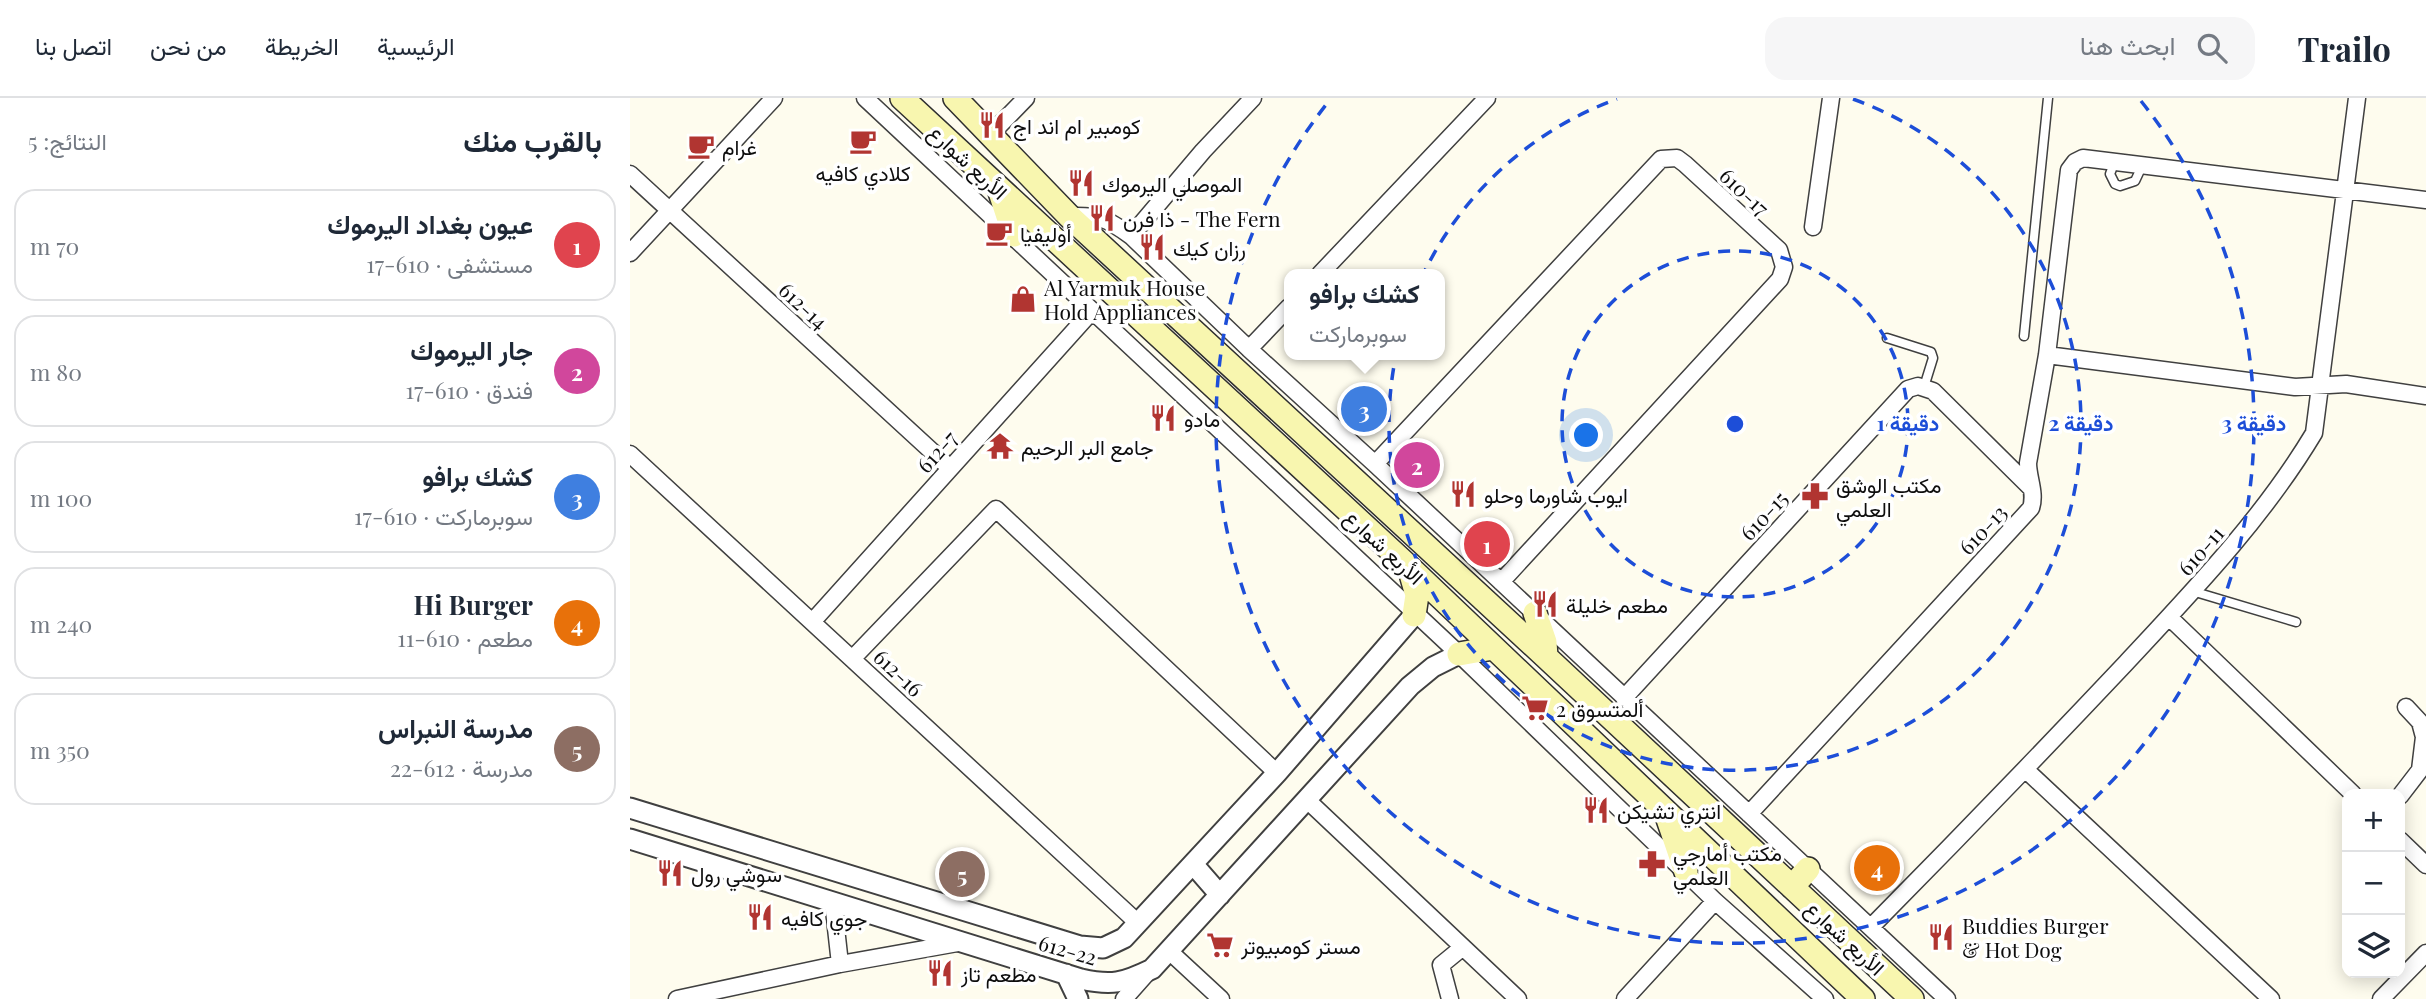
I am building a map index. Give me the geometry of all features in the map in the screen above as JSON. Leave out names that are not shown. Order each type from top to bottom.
[{"type":"main road","name":"الأربع شوارع","points":[[902,98],[1409,567],[1863,999]]},
{"type":"main road","name":"الأربع شوارع","points":[[954,98],[1069,216],[1912,999]]},
{"type":"main road","points":[[999,189],[1014,235]]},
{"type":"main road","points":[[1409,567],[1416,586],[1414,615]]},
{"type":"main road","points":[[1535,614],[1545,642],[1546,657]]},
{"type":"main road","points":[[1459,654],[1493,649]]},
{"type":"main road","points":[[1576,726],[1593,724],[1599,717],[1600,708]]},
{"type":"main road","points":[[1608,755],[1614,741],[1620,736],[1629,735]]},
{"type":"main road","points":[[1667,813],[1686,872]]},
{"type":"main road","points":[[1792,887],[1808,869]]},
{"type":"street","points":[[630,253],[774,98]]},
{"type":"street","points":[[865,98],[1014,235],[1414,615],[1459,654],[1715,901],[1825,999]]},
{"type":"street","points":[[989,136],[1026,98]]},
{"type":"street","points":[[1131,236],[1203,151],[1253,98]]},
{"type":"street","points":[[1325,269],[1488,98]]},
{"type":"street","points":[[1813,227],[1831,98]]},
{"type":"street","name":"610-11","points":[[1871,927],[2026,770],[2169,617],[2255,518],[2288,476],[2314,433],[2357,98]]},
{"type":"street","name":"610-17","points":[[1375,464],[1661,159],[1671,157],[1685,163],[1779,250],[1784,267],[1780,279],[1501,582]]},
{"type":"street","name":"610-13","points":[[1749,814],[2031,508],[2034,498],[2028,463],[2046,355],[2070,170],[2075,162],[2083,158],[2115,161]]},
{"type":"street","points":[[2115,161],[2426,200]]},
{"type":"street","name":"612-14","points":[[630,174],[950,468]]},
{"type":"street","points":[[1069,216],[1096,216],[1115,224],[1131,236],[1248,349],[1375,464],[1947,999]]},
{"type":"street","name":"612-7","points":[[813,621],[1092,311]]},
{"type":"street","points":[[1248,349],[1284,312]]},
{"type":"street","points":[[2046,355],[2295,387],[2346,384],[2426,396]]},
{"type":"street","name":"610-15","points":[[1624,698],[1904,392],[1913,387],[1924,387]]},
{"type":"street","points":[[1924,387],[1933,391],[2031,488]]},
{"type":"street","name":"612-16","points":[[630,454],[1138,923]]},
{"type":"street","points":[[853,658],[996,509],[1277,773]]},
{"type":"street","name":"612-22","points":[[630,808],[1080,946],[1110,946],[1124,939],[1277,773],[1414,615]]},
{"type":"street","points":[[2169,617],[2348,789]]},
{"type":"street","name":"612-22","points":[[630,839],[1066,974],[1096,982],[1126,981],[1152,969],[1421,676],[1446,659],[1459,654]]},
{"type":"street","points":[[2405,790],[2420,770],[2424,737],[2420,722],[2406,706]]},
{"type":"street","points":[[2026,770],[2271,999]]},
{"type":"street","points":[[1306,799],[1518,999]]},
{"type":"street","points":[[2405,845],[2426,865]]},
{"type":"street","points":[[1193,864],[1220,895]]},
{"type":"street","points":[[833,901],[841,964]]},
{"type":"street","points":[[1625,999],[1715,901]]},
{"type":"street","points":[[677,999],[841,964],[967,942]]},
{"type":"street","points":[[1450,999],[1441,965],[1463,947]]},
{"type":"street","points":[[1168,950],[1221,999]]},
{"type":"street","points":[[2381,999],[2426,953]]},
{"type":"street","points":[[1124,999],[1152,969]]},
{"type":"street","points":[[1066,974],[1078,999]]},
{"type":"lane","points":[[2024,336],[2048,98]]},
{"type":"lane","points":[[2115,161],[2110,174],[2115,184],[2120,186],[2135,181],[2143,164]]},
{"type":"lane","points":[[1887,338],[1931,352],[1933,358],[1924,387]]},
{"type":"lane","points":[[2192,591],[2296,622]]},
{"type":"place","name":"كومبير ام اند اج","points":[[992,125]]},
{"type":"place","name":"كلادي كافيه","points":[[863,141]]},
{"type":"place","name":"غرام","points":[[701,146]]},
{"type":"place","name":"الموصلي اليرموك","points":[[1081,183]]},
{"type":"place","name":"ذا فرن - The Fern","points":[[1102,218]]},
{"type":"place","name":"أوليفيا","points":[[999,233]]},
{"type":"place","name":"رزان كيك","points":[[1152,247]]},
{"type":"place","name":"Al Yarmuk House Hold Appliances","points":[[1023,299]]},
{"type":"place","name":"كشك برافو","points":[[1364,409]]},
{"type":"place","name":"مادو","points":[[1163,418]]},
{"type":"place","name":"جامع البر الرحيم","points":[[1000,446]]},
{"type":"place","name":"جار اليرموك","points":[[1417,465]]},
{"type":"place","name":"ايوب شاورما وحلو","points":[[1463,494]]},
{"type":"place","name":"مكتب الوشق العلمي","points":[[1815,496]]},
{"type":"place","name":"عيون بغداد اليرموك","points":[[1487,544]]},
{"type":"place","name":"مطعم خليلة","points":[[1545,604]]},
{"type":"place","name":"ألمتسوق 2","points":[[1535,708]]},
{"type":"place","name":"انتري تشيكن","points":[[1596,810]]},
{"type":"place","name":"مكتب أمارجي العلمي","points":[[1652,864]]},
{"type":"place","name":"Hi Burger","points":[[1877,868]]},
{"type":"place","name":"سوشي رول","points":[[670,873]]},
{"type":"place","name":"مدرسة النبراس","points":[[962,874]]},
{"type":"place","name":"جوي كافيه","points":[[760,917]]},
{"type":"place","name":"Buddies Burger & Hot Dog","points":[[1941,937]]},
{"type":"place","name":"مستر كومبيوتر","points":[[1220,945]]},
{"type":"place","name":"مطعم تاز","points":[[940,973]]}]
